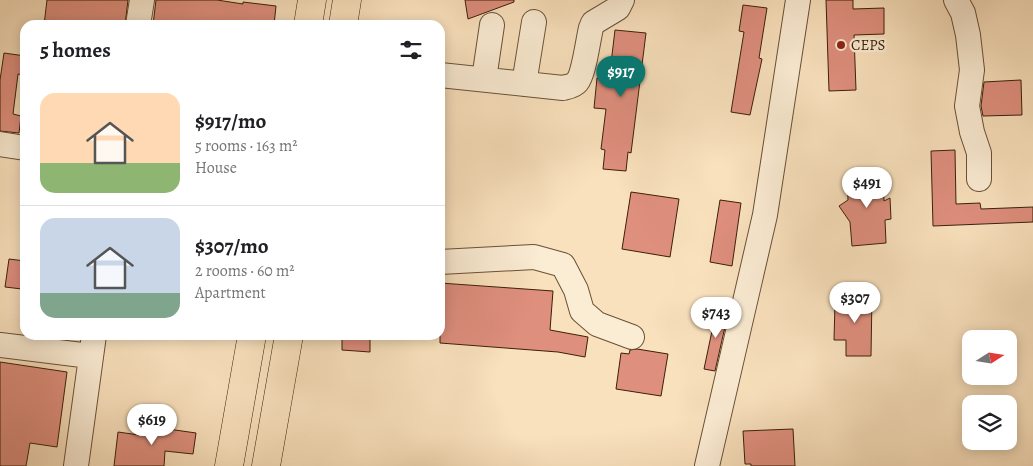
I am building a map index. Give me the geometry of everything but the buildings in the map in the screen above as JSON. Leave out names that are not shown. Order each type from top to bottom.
[{"type":"highway","points":[[309,20],[312,0]]},
{"type":"highway","points":[[344,20],[347,0]]},
{"type":"highway","points":[[229,466],[251,340]]},
{"type":"highway","points":[[266,466],[288,340]]},
{"type":"street","points":[[139,20],[142,0]]},
{"type":"street","points":[[445,75],[563,88],[570,86],[577,82],[583,69],[593,23],[618,8],[622,0]]},
{"type":"street","points":[[707,466],[766,215],[798,0]]},
{"type":"street","points":[[956,0],[963,13],[968,35],[972,70],[967,106],[972,132],[979,153],[980,179]]},
{"type":"street","points":[[524,84],[534,22]]},
{"type":"street","points":[[484,79],[492,25]]},
{"type":"street","points":[[0,144],[20,147]]},
{"type":"street","points":[[445,262],[534,257],[563,265],[576,290],[582,311],[597,324],[632,338]]},
{"type":"street","points":[[0,344],[92,346],[76,466]]},
{"type":"place","name":"CEPS","points":[[841,45]]}]
